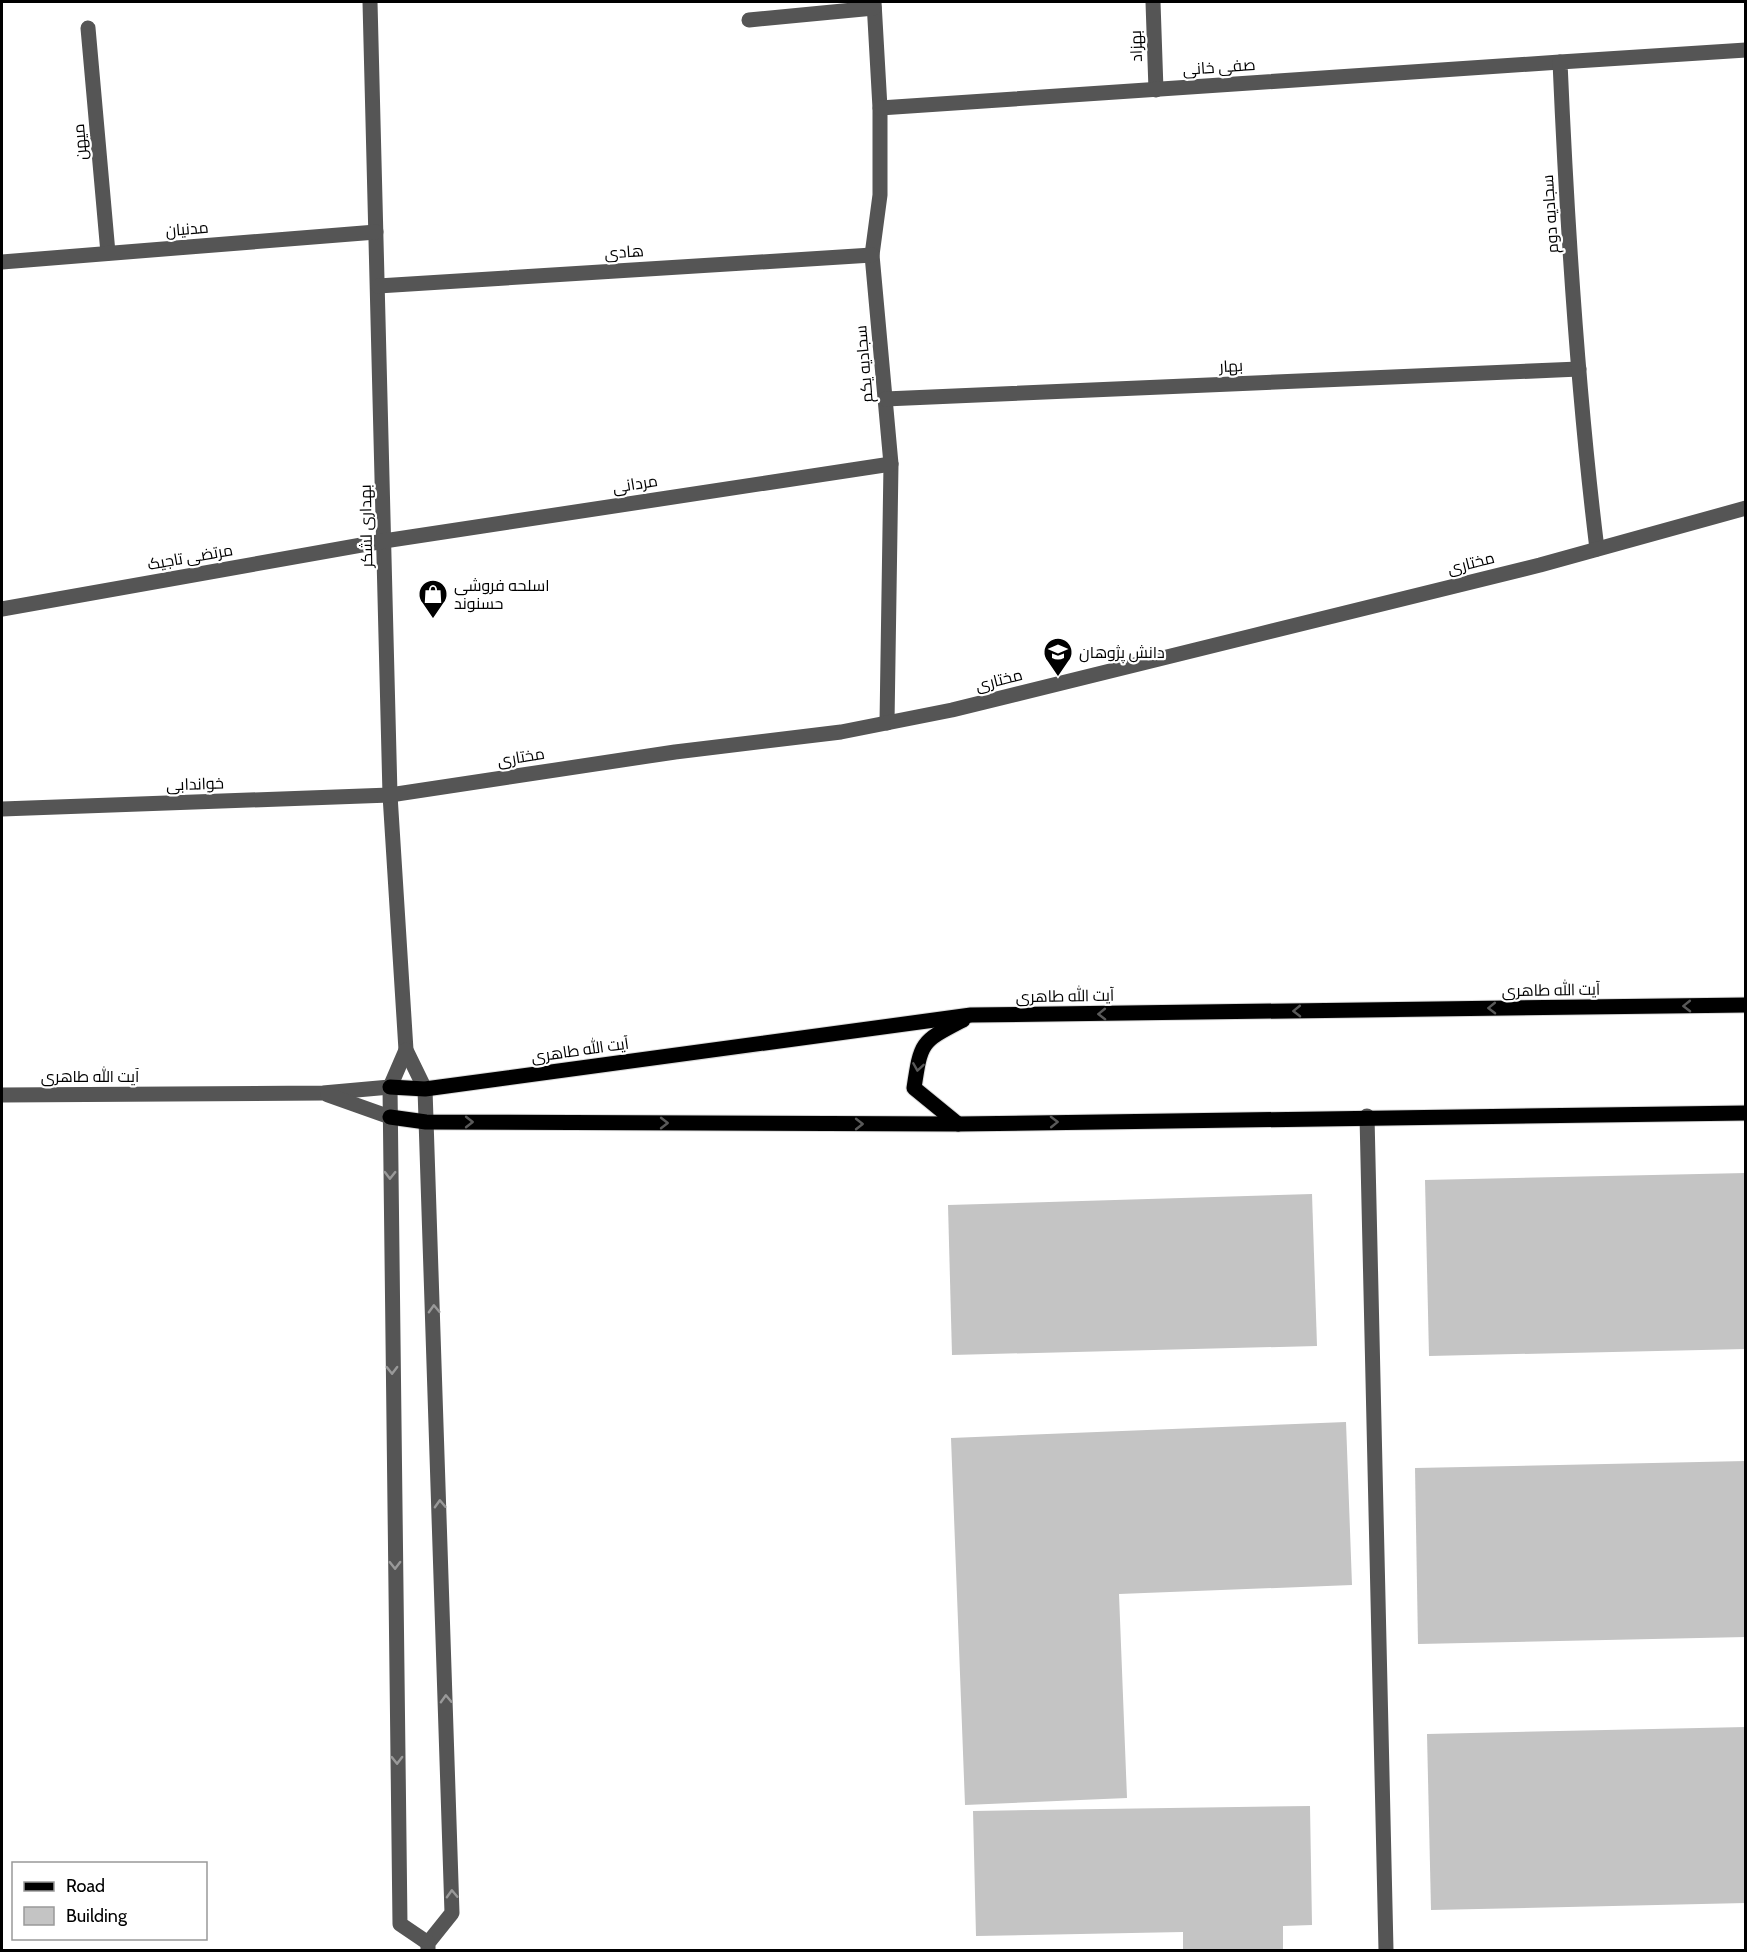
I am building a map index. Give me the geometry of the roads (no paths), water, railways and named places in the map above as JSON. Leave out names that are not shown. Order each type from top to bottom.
[{"type":"main road","name":"آیت الله طاهری","points":[[390,1087],[425,1089],[971,1015],[1746,1005]]},
{"type":"main road","points":[[958,1124],[914,1088],[921,1048],[935,1035],[971,1015]]},
{"type":"main road","points":[[390,1117],[426,1122],[958,1124],[1367,1116],[1746,1113]]},
{"type":"street","name":"بهداری لشکر","points":[[370,2],[390,795],[406,1050],[425,1089],[452,1913],[428,1947],[400,1924],[390,1087],[406,1050]]},
{"type":"street","name":"بهزاد","points":[[1153,2],[1156,90]]},
{"type":"street","points":[[749,20],[874,5]]},
{"type":"street","name":"سجادیه یکم","points":[[874,5],[880,108],[880,195],[872,255],[891,464],[887,723]]},
{"type":"street","name":"میهن","points":[[88,28],[108,253]]},
{"type":"street","points":[[1560,62],[1746,50]]},
{"type":"street","name":"صفی خانی","points":[[880,108],[1560,62]]},
{"type":"street","name":"سجادیه دوم","points":[[1560,62],[1565,187],[1579,369],[1597,549]]},
{"type":"street","name":"مدنیان","points":[[2,262],[376,232]]},
{"type":"street","name":"هادی","points":[[378,286],[872,255]]},
{"type":"street","name":"بهار","points":[[885,399],[1579,369]]},
{"type":"street","name":"مردانی","points":[[384,541],[891,464]]},
{"type":"street","name":"مختاری","points":[[390,795],[675,752],[841,732],[887,723],[1256,636],[1597,549],[1746,508]]},
{"type":"street","name":"مرتضی تاجیک","points":[[2,609],[384,541]]},
{"type":"street","name":"خواندابی","points":[[2,809],[390,795]]},
{"type":"street","name":"آیت الله طاهری","points":[[2,1095],[323,1093],[390,1087]]},
{"type":"street","points":[[323,1093],[390,1117]]},
{"type":"street","points":[[1367,1116],[1386,1950]]},
{"type":"place","name":"اسلحه فروشی حسنوند","points":[[433,620]]},
{"type":"place","name":"دانش پژوهان","points":[[1058,678]]}]
